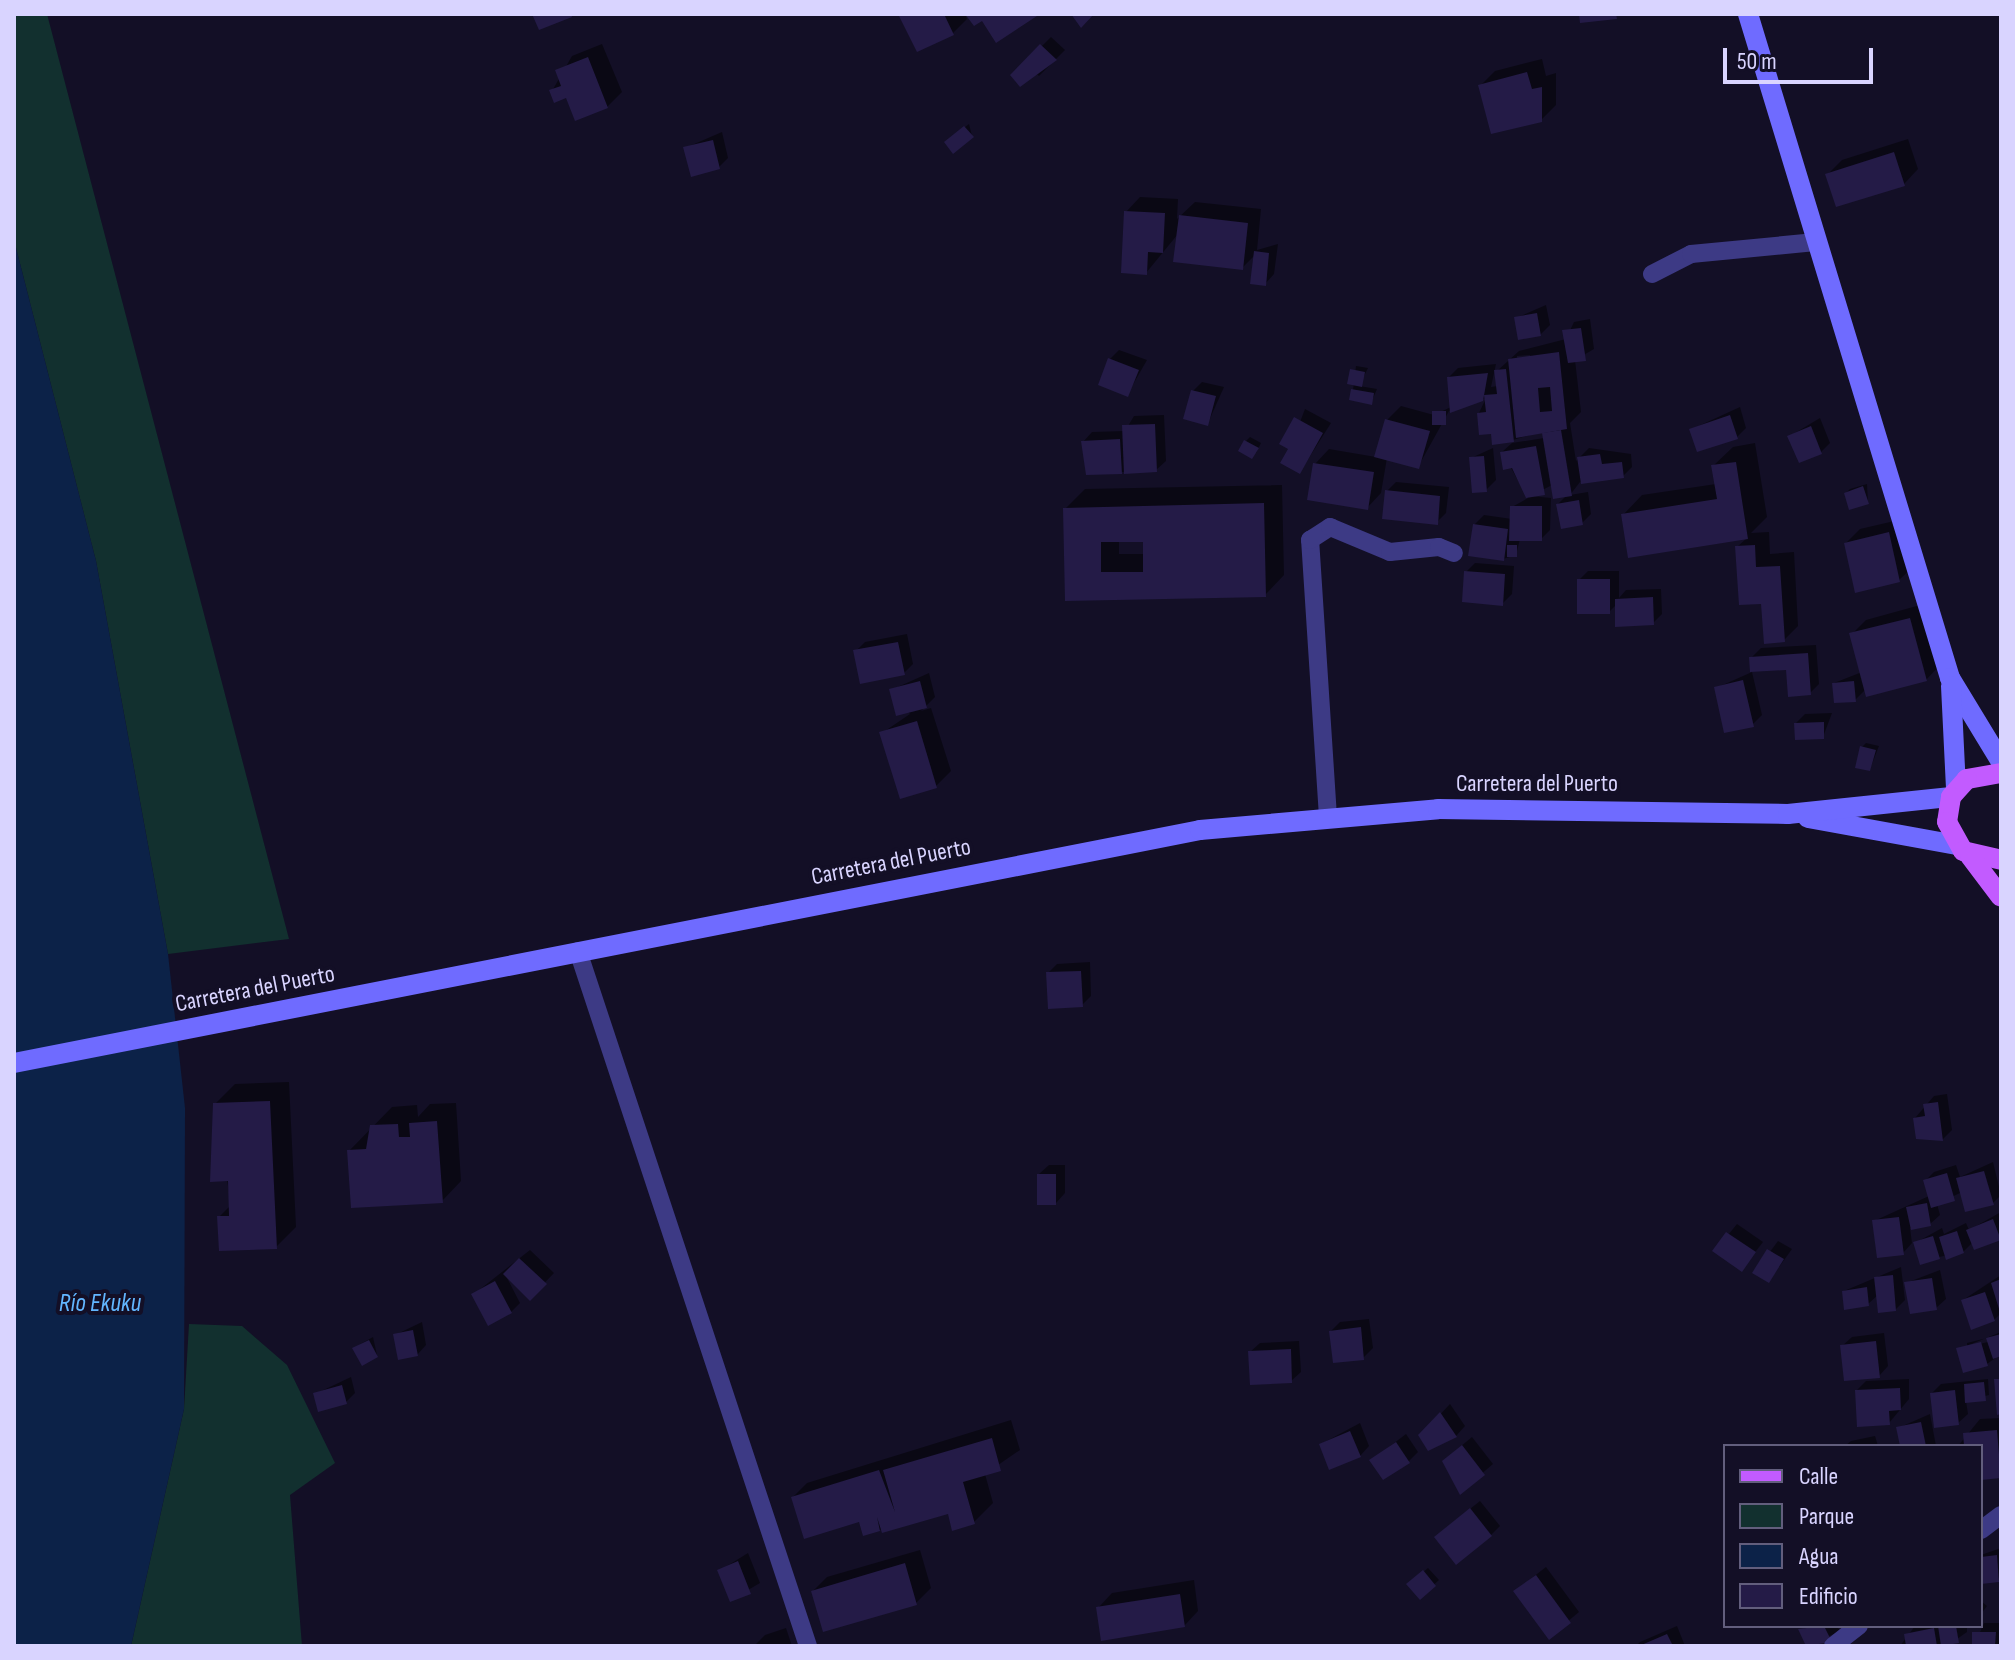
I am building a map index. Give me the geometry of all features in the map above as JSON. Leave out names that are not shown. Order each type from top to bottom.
[{"type":"main road","points":[[1748,14],[1950,678],[2001,762]]},
{"type":"main road","points":[[1950,678],[1954,793],[1947,822],[1964,851],[2001,897]]},
{"type":"main road","points":[[1954,793],[1981,773],[2001,773]]},
{"type":"main road","name":"Carretera del Puerto","points":[[14,1063],[1186,832],[1438,809],[1788,814],[1954,793]]},
{"type":"main road","name":"Carretera del Puerto","points":[[1788,814],[1964,851]]},
{"type":"main road","points":[[1964,851],[2001,860]]},
{"type":"street","points":[[1652,274],[1691,254],[1815,242]]},
{"type":"street","points":[[1328,817],[1310,540],[1330,527],[1390,552],[1454,553]]},
{"type":"street","points":[[578,951],[808,1646]]},
{"type":"street","points":[[1983,1528],[2001,1515]]},
{"type":"street","points":[[1833,1646],[1856,1628]]},
{"type":"green space","points":[[14,14],[47,14],[289,939],[168,954],[96,561],[14,240]]},
{"type":"green space","points":[[189,1324],[242,1326],[287,1365],[335,1463],[290,1495],[302,1646],[131,1646],[184,1409]]},
{"type":"water","name":"Río Ekuku","points":[[14,240],[96,561],[168,954],[185,1108],[184,1409],[131,1646],[14,1646]]},
{"type":"building","points":[[532,14],[571,14],[572,17],[539,30]]},
{"type":"building","points":[[898,14],[944,14],[954,35],[917,52]]},
{"type":"building","points":[[965,14],[1037,16],[996,43],[982,21],[974,26]]},
{"type":"building","points":[[1071,14],[1094,14],[1081,28]]},
{"type":"building","points":[[1579,14],[1616,14],[1617,19],[1580,23]]},
{"type":"building","points":[[1040,44],[1057,60],[1020,87],[1010,75]]},
{"type":"building","points":[[588,57],[608,108],[575,121],[566,98],[554,103],[549,90],[561,86],[555,70]]},
{"type":"building","points":[[1527,72],[1532,89],[1542,87],[1542,122],[1491,134],[1478,85]]},
{"type":"building","points":[[964,126],[974,137],[953,154],[944,142]]},
{"type":"building","points":[[713,140],[720,169],[691,177],[683,147]]},
{"type":"building","points":[[1894,152],[1905,186],[1836,207],[1825,174]]},
{"type":"building","points":[[1124,211],[1165,213],[1163,253],[1148,252],[1147,275],[1121,273]]},
{"type":"building","points":[[1179,215],[1248,223],[1243,270],[1173,262]]},
{"type":"building","points":[[1254,251],[1269,253],[1266,286],[1250,284]]},
{"type":"building","points":[[1537,313],[1541,336],[1518,340],[1514,317]]},
{"type":"building","points":[[1581,328],[1586,361],[1568,363],[1562,330]]},
{"type":"building","points":[[1559,352],[1567,429],[1516,438],[1508,359]],"holes":[[[1550,387],[1552,411],[1540,412],[1538,388]]]},
{"type":"building","points":[[1108,358],[1139,370],[1128,397],[1098,385]]},
{"type":"building","points":[[1350,369],[1365,372],[1362,387],[1347,384]]},
{"type":"building","points":[[1506,369],[1514,442],[1492,445],[1491,434],[1479,435],[1477,413],[1486,412],[1484,395],[1497,394],[1494,370]]},
{"type":"building","points":[[1488,373],[1483,401],[1450,413],[1447,377]]},
{"type":"building","points":[[1351,389],[1374,393],[1372,405],[1349,400]]},
{"type":"building","points":[[1191,390],[1216,396],[1208,426],[1183,419]]},
{"type":"building","points":[[1432,411],[1446,411],[1446,425],[1432,425]]},
{"type":"building","points":[[1730,415],[1738,439],[1697,452],[1689,429]]},
{"type":"building","points":[[1294,417],[1323,433],[1300,474],[1280,463],[1288,449],[1279,444]]},
{"type":"building","points":[[1385,419],[1430,431],[1419,469],[1374,457]]},
{"type":"building","points":[[1155,424],[1157,472],[1124,474],[1122,425]]},
{"type":"building","points":[[1811,426],[1822,454],[1799,463],[1787,436]]},
{"type":"building","points":[[1561,430],[1572,496],[1553,499],[1542,433]]},
{"type":"building","points":[[1120,439],[1122,474],[1086,475],[1081,441]]},
{"type":"building","points":[[1244,440],[1259,448],[1252,459],[1238,451]]},
{"type":"building","points":[[1536,446],[1545,495],[1526,498],[1512,468],[1503,470],[1500,452]]},
{"type":"building","points":[[1600,454],[1602,464],[1622,462],[1624,478],[1581,484],[1577,457]]},
{"type":"building","points":[[1484,456],[1487,492],[1472,493],[1469,457]]},
{"type":"building","points":[[1736,462],[1748,539],[1628,558],[1621,514],[1717,499],[1711,465]]},
{"type":"building","points":[[1313,463],[1374,472],[1368,510],[1307,500]]},
{"type":"building","points":[[1863,486],[1869,504],[1849,510],[1844,493]]},
{"type":"building","points":[[1385,490],[1440,496],[1438,525],[1382,519]]},
{"type":"building","points":[[1579,500],[1583,525],[1561,529],[1556,504]]},
{"type":"building","points":[[1264,503],[1266,597],[1065,601],[1063,508]],"holes":[[[1101,542],[1143,542],[1143,572],[1101,572]]]},
{"type":"building","points":[[1510,506],[1542,506],[1542,541],[1509,541]]},
{"type":"building","points":[[1473,524],[1508,529],[1504,561],[1468,556]]},
{"type":"building","points":[[1889,532],[1900,582],[1855,593],[1844,543]]},
{"type":"building","points":[[1507,545],[1517,545],[1517,557],[1507,557]]},
{"type":"building","points":[[1755,545],[1756,567],[1780,566],[1785,642],[1764,644],[1761,604],[1739,605],[1735,546]]},
{"type":"building","points":[[1464,571],[1505,574],[1503,606],[1462,602]]},
{"type":"building","points":[[1577,579],[1610,579],[1610,614],[1577,614]]},
{"type":"building","points":[[1653,597],[1654,625],[1615,627],[1615,599]]},
{"type":"building","points":[[1910,618],[1927,681],[1866,697],[1849,633]]},
{"type":"building","points":[[898,642],[905,675],[860,684],[853,650]]},
{"type":"building","points":[[1808,653],[1811,695],[1788,697],[1786,670],[1750,672],[1749,657]]},
{"type":"building","points":[[1743,680],[1754,727],[1724,733],[1714,687]]},
{"type":"building","points":[[920,681],[927,708],[896,716],[889,689]]},
{"type":"building","points":[[1854,681],[1856,702],[1834,703],[1832,683]]},
{"type":"building","points":[[917,721],[937,788],[900,799],[879,732]]},
{"type":"building","points":[[1824,722],[1824,739],[1795,740],[1794,723]]},
{"type":"building","points":[[1860,746],[1876,750],[1870,771],[1855,768]]},
{"type":"building","points":[[1081,971],[1083,1007],[1048,1009],[1046,972]]},
{"type":"building","points":[[270,1101],[277,1249],[219,1251],[217,1216],[229,1216],[228,1181],[210,1182],[213,1103]]},
{"type":"building","points":[[1938,1102],[1943,1141],[1916,1139],[1913,1118],[1925,1116],[1923,1104]]},
{"type":"building","points":[[437,1121],[443,1203],[351,1208],[347,1150],[366,1149],[370,1125],[398,1124],[399,1137],[410,1137],[409,1123]]},
{"type":"building","points":[[1984,1171],[1994,1205],[1965,1212],[1956,1178]]},
{"type":"building","points":[[1947,1173],[1955,1201],[1931,1208],[1923,1180]]},
{"type":"building","points":[[1037,1174],[1056,1174],[1056,1205],[1037,1205]]},
{"type":"building","points":[[1927,1203],[1931,1226],[1911,1230],[1906,1207]]},
{"type":"building","points":[[1899,1217],[1904,1255],[1877,1258],[1872,1220]]},
{"type":"building","points":[[1993,1219],[2001,1240],[1974,1250],[1966,1230]]},
{"type":"building","points":[[1957,1231],[1964,1253],[1946,1260],[1939,1237]]},
{"type":"building","points":[[1726,1232],[1756,1252],[1742,1272],[1712,1251]]},
{"type":"building","points":[[1933,1236],[1940,1259],[1920,1265],[1913,1242]]},
{"type":"building","points":[[1767,1249],[1784,1259],[1769,1283],[1752,1273]]},
{"type":"building","points":[[519,1258],[547,1284],[530,1301],[503,1274]]},
{"type":"building","points":[[1893,1275],[1896,1311],[1878,1313],[1874,1277]]},
{"type":"building","points":[[1932,1278],[1937,1310],[1910,1314],[1904,1282]]},
{"type":"building","points":[[2001,1279],[2001,1312],[2000,1312],[1991,1283]]},
{"type":"building","points":[[495,1281],[512,1313],[488,1326],[471,1294]]},
{"type":"building","points":[[1867,1287],[1869,1306],[1844,1310],[1842,1291]]},
{"type":"building","points":[[1985,1292],[1995,1321],[1971,1330],[1961,1300]]},
{"type":"building","points":[[1361,1327],[1364,1360],[1333,1363],[1329,1331]]},
{"type":"building","points":[[413,1330],[418,1356],[398,1360],[393,1334]]},
{"type":"building","points":[[2001,1334],[2001,1356],[1993,1359],[1986,1338]]},
{"type":"building","points":[[369,1340],[378,1357],[362,1366],[352,1348]]},
{"type":"building","points":[[1876,1341],[1880,1378],[1844,1381],[1840,1345]]},
{"type":"building","points":[[1981,1342],[1988,1366],[1963,1373],[1956,1348]]},
{"type":"building","points":[[1291,1349],[1292,1383],[1250,1385],[1248,1351]]},
{"type":"building","points":[[1994,1379],[2001,1379],[2001,1414],[1997,1415]]},
{"type":"building","points":[[1984,1382],[1986,1401],[1965,1403],[1964,1384]]},
{"type":"building","points":[[342,1385],[347,1404],[318,1412],[313,1393]]},
{"type":"building","points":[[1900,1388],[1901,1410],[1889,1411],[1890,1425],[1857,1427],[1855,1390]]},
{"type":"building","points":[[1955,1390],[1959,1425],[1934,1428],[1930,1393]]},
{"type":"building","points":[[1440,1412],[1457,1437],[1428,1451],[1418,1435]]},
{"type":"building","points":[[1921,1422],[1926,1444],[1900,1444],[1896,1427]]},
{"type":"building","points":[[1997,1430],[2001,1478],[1983,1480],[1983,1444],[1964,1444],[1963,1433]]},
{"type":"building","points":[[1350,1431],[1361,1457],[1329,1470],[1319,1444]]},
{"type":"building","points":[[992,1438],[1001,1471],[963,1482],[975,1524],[952,1531],[948,1514],[882,1533],[877,1517],[880,1531],[863,1536],[859,1522],[804,1539],[791,1497],[879,1470],[895,1512],[883,1470]]},
{"type":"building","points":[[1396,1442],[1410,1463],[1383,1480],[1369,1460]]},
{"type":"building","points":[[1462,1445],[1485,1475],[1460,1495],[1442,1461]]},
{"type":"building","points":[[1470,1508],[1492,1536],[1456,1565],[1434,1537]]},
{"type":"building","points":[[1997,1555],[1999,1582],[1983,1584],[1983,1557]]},
{"type":"building","points":[[738,1561],[751,1594],[730,1602],[717,1570]]},
{"type":"building","points":[[905,1563],[917,1605],[823,1632],[811,1591]]},
{"type":"building","points":[[1423,1570],[1436,1586],[1420,1600],[1406,1584]]},
{"type":"building","points":[[1536,1575],[1571,1623],[1549,1640],[1513,1591]]},
{"type":"building","points":[[1180,1594],[1185,1627],[1101,1641],[1096,1607]]},
{"type":"building","points":[[1825,1628],[1832,1642],[1806,1646],[1798,1629]]},
{"type":"building","points":[[1934,1628],[1937,1646],[1906,1646],[1904,1634]]},
{"type":"building","points":[[1938,1628],[1956,1628],[1959,1643],[1941,1646]]},
{"type":"building","points":[[1972,1632],[1996,1632],[1995,1646],[1972,1646]]},
{"type":"building","points":[[1667,1634],[1673,1646],[1639,1646]]}]
